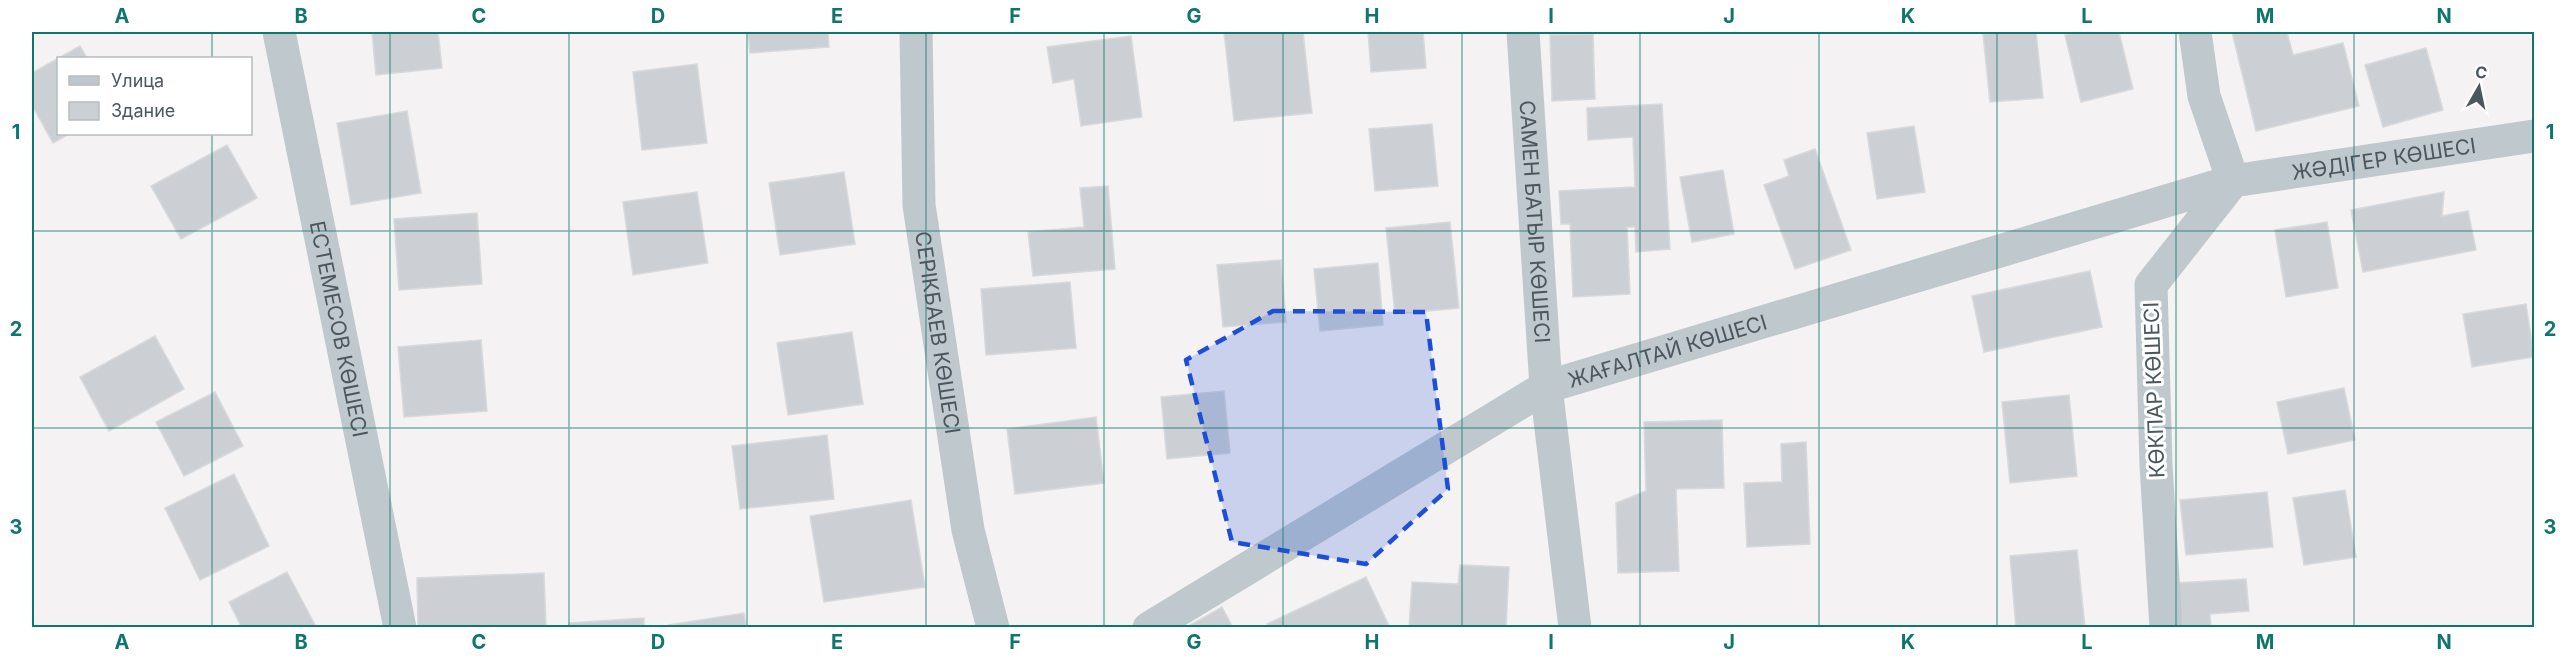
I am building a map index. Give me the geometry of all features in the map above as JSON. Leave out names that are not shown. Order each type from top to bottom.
[{"type":"street","name":"ЕСТЕМЕСОВ КӨШЕСІ","points":[[279,32],[400,627]]},
{"type":"street","name":"СЕРІКБАЕВ КӨШЕСІ","points":[[916,32],[919,205],[968,530],[993,627]]},
{"type":"street","name":"САМЕН БАТЫР КӨШЕСІ","points":[[1524,32],[1546,387],[1575,627]]},
{"type":"street","points":[[2195,32],[2205,96],[2233,181]]},
{"type":"street","name":"ЖӘДІГЕР КӨШЕСІ","points":[[2233,181],[2535,136]]},
{"type":"street","name":"ЖАҒАЛТАЙ КӨШЕСІ","points":[[1149,627],[1546,387],[2233,181]]},
{"type":"street","name":"КӨКПАР КӨШЕСІ","points":[[2166,627],[2156,465],[2151,285],[2233,181]]},
{"type":"highlighted area","points":[[1273,311],[1426,312],[1448,489],[1366,564],[1232,542],[1186,360]]},
{"type":"building","points":[[372,32],[438,32],[442,68],[376,75]]},
{"type":"building","points":[[748,32],[828,32],[829,47],[750,53]]},
{"type":"building","points":[[1224,32],[1303,32],[1312,113],[1234,121]]},
{"type":"building","points":[[1368,32],[1423,32],[1426,68],[1371,72]]},
{"type":"building","points":[[2036,32],[2043,98],[1990,102],[1983,34]]},
{"type":"building","points":[[2078,32],[2119,32],[2133,89],[2081,102],[2065,35]]},
{"type":"building","points":[[2232,32],[2287,32],[2293,55],[2343,43],[2359,106],[2256,131]]},
{"type":"building","points":[[1593,34],[1595,99],[1552,101],[1550,35]]},
{"type":"building","points":[[1131,36],[1142,117],[1081,126],[1074,79],[1053,83],[1047,47]]},
{"type":"building","points":[[80,46],[86,57],[61,57]]},
{"type":"building","points":[[2426,48],[2443,110],[2383,127],[2365,65]]},
{"type":"building","points":[[57,59],[57,135],[67,135],[53,143],[32,105],[32,73]]},
{"type":"building","points":[[697,64],[707,143],[642,150],[633,72]]},
{"type":"building","points":[[1662,104],[1670,249],[1636,252],[1635,227],[1627,227],[1630,294],[1573,297],[1570,224],[1561,224],[1559,191],[1635,187],[1633,137],[1588,140],[1587,108]]},
{"type":"building","points":[[407,111],[421,193],[351,205],[337,123]]},
{"type":"building","points":[[1432,124],[1438,186],[1375,191],[1369,129]]},
{"type":"building","points":[[1914,126],[1925,192],[1877,199],[1867,133]]},
{"type":"building","points":[[227,145],[257,198],[181,239],[151,186]]},
{"type":"building","points":[[1815,149],[1851,250],[1795,269],[1764,185],[1789,176],[1784,160]]},
{"type":"building","points":[[1723,170],[1734,234],[1692,242],[1680,177]]},
{"type":"building","points":[[844,172],[855,244],[780,255],[769,183]]},
{"type":"building","points":[[1108,186],[1115,269],[1033,276],[1028,232],[1084,227],[1080,188]]},
{"type":"building","points":[[697,192],[708,263],[633,275],[623,202]]},
{"type":"building","points":[[2444,192],[2442,216],[2468,211],[2476,250],[2363,272],[2351,210]]},
{"type":"building","points":[[477,213],[482,284],[399,290],[394,219]]},
{"type":"building","points":[[1450,222],[1459,308],[1395,314],[1386,228]]},
{"type":"building","points":[[2327,222],[2338,288],[2286,297],[2275,230]]},
{"type":"building","points":[[1281,260],[1286,322],[1223,327],[1217,265]]},
{"type":"building","points":[[1378,263],[1383,325],[1320,331],[1314,269]]},
{"type":"building","points":[[2090,271],[2102,327],[1984,352],[1972,296]]},
{"type":"building","points":[[1070,282],[1076,348],[986,355],[981,289]]},
{"type":"building","points":[[2526,304],[2534,357],[2472,367],[2463,314]]},
{"type":"building","points":[[852,332],[863,404],[788,415],[777,343]]},
{"type":"building","points":[[155,336],[184,389],[109,431],[80,377]]},
{"type":"building","points":[[481,340],[487,411],[404,417],[398,347]]},
{"type":"building","points":[[2344,388],[2355,440],[2288,454],[2277,402]]},
{"type":"building","points":[[1224,391],[1230,453],[1167,459],[1161,397]]},
{"type":"building","points":[[215,392],[243,446],[184,476],[156,422]]},
{"type":"building","points":[[2069,395],[2077,476],[2010,483],[2002,402]]},
{"type":"building","points":[[1096,417],[1104,483],[1015,494],[1007,429]]},
{"type":"building","points":[[1722,420],[1724,488],[1676,489],[1679,571],[1618,573],[1616,503],[1646,491],[1644,422]]},
{"type":"building","points":[[827,435],[834,499],[740,509],[732,446]]},
{"type":"building","points":[[1806,442],[1810,544],[1747,547],[1744,483],[1782,482],[1781,444]]},
{"type":"building","points":[[234,474],[269,546],[200,580],[165,508]]},
{"type":"building","points":[[2345,490],[2356,557],[2304,565],[2293,498]]},
{"type":"building","points":[[2267,492],[2273,547],[2186,555],[2180,500]]},
{"type":"building","points":[[911,500],[925,587],[824,602],[810,516]]},
{"type":"building","points":[[2077,550],[2085,628],[2016,628],[2010,556]]},
{"type":"building","points":[[1460,565],[1509,567],[1506,628],[1409,628],[1412,582],[1458,584]]},
{"type":"building","points":[[287,572],[315,625],[310,628],[242,628],[229,602]]},
{"type":"building","points":[[544,573],[546,628],[418,628],[417,578]]},
{"type":"building","points":[[1366,577],[1390,628],[1268,628],[1267,624]]},
{"type":"building","points":[[2246,579],[2249,611],[2210,614],[2211,628],[2179,628],[2176,583]]},
{"type":"building","points":[[1222,607],[1233,628],[1185,628]]},
{"type":"building","points":[[744,613],[746,628],[669,628],[669,625]]},
{"type":"building","points":[[644,618],[644,628],[569,628],[569,623]]}]
